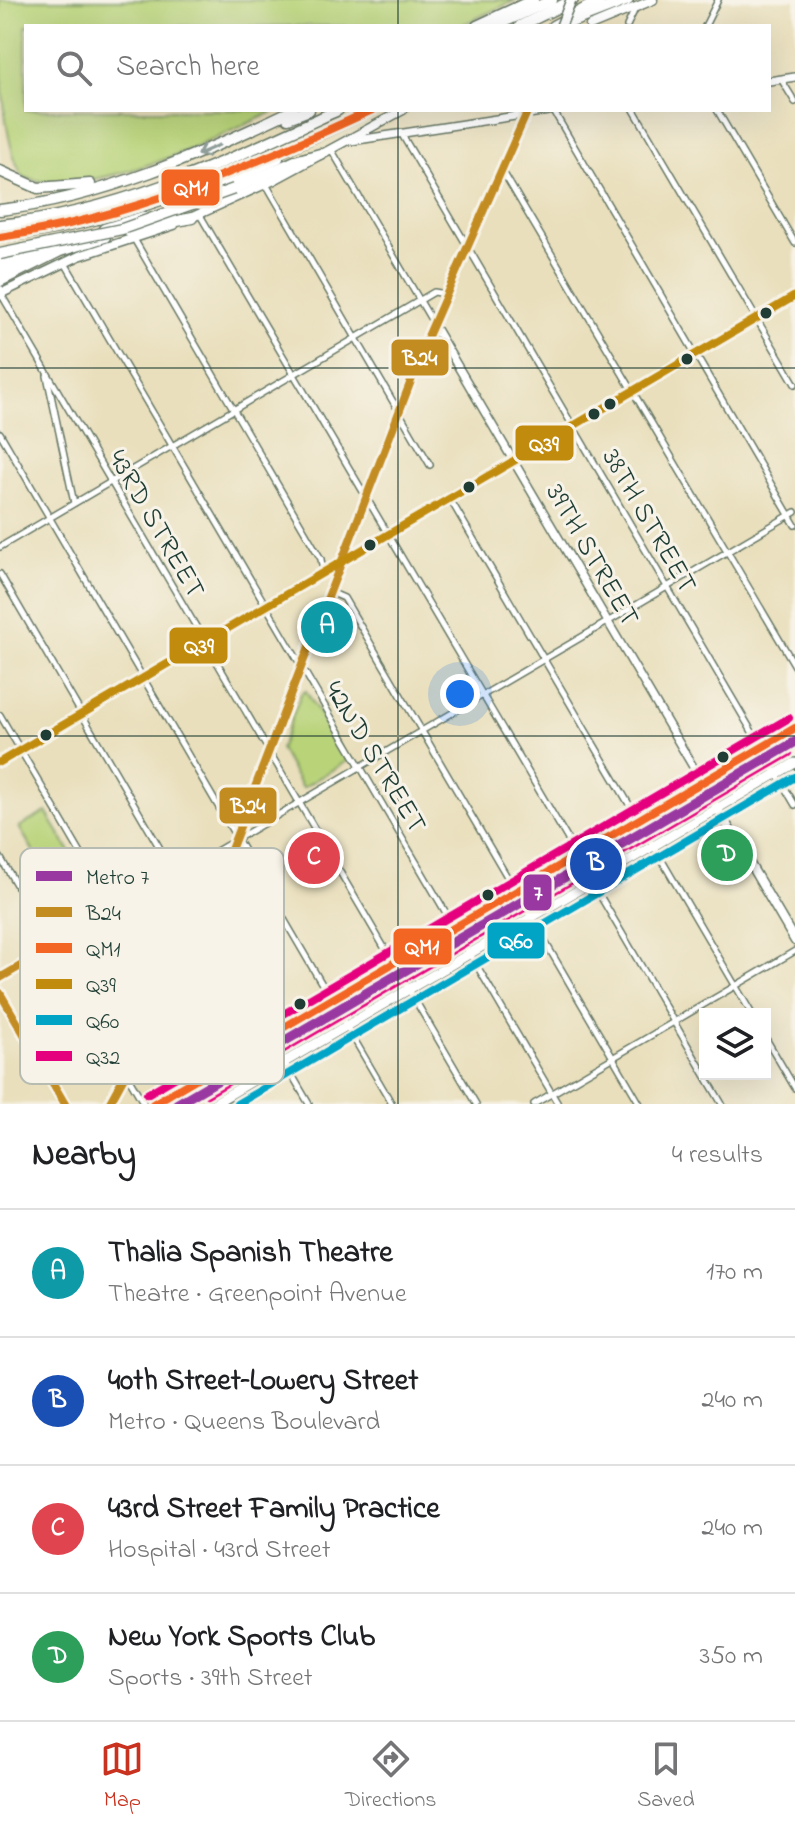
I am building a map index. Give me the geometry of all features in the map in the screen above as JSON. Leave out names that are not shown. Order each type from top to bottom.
[{"type":"highway","points":[[481,24],[533,0]]},
{"type":"highway","points":[[499,24],[552,0]]},
{"type":"highway","points":[[524,24],[572,0]]},
{"type":"highway","points":[[557,24],[601,0]]},
{"type":"highway","points":[[567,24],[632,4]]},
{"type":"highway","points":[[0,213],[61,199],[162,168],[289,112]]},
{"type":"highway","points":[[253,129],[303,112]]},
{"type":"highway","points":[[0,225],[73,213],[157,190],[333,112]]},
{"type":"highway","points":[[4,268],[189,201],[368,112]]},
{"type":"highway","points":[[0,237],[67,227],[152,205],[323,133]]},
{"type":"highway","points":[[4,268],[234,189],[295,161],[320,154]]},
{"type":"highway","points":[[0,164],[13,179]]},
{"type":"highway","points":[[0,171],[32,187],[59,189],[162,168]]},
{"type":"highway","points":[[4,268],[83,243],[196,216]]},
{"type":"main road","points":[[562,24],[572,0]]},
{"type":"main road","points":[[594,24],[632,4],[653,0]]},
{"type":"main road","points":[[0,293],[64,262],[196,216],[266,184],[399,112]]},
{"type":"main road","points":[[233,848],[433,324],[527,112]]},
{"type":"main road","points":[[284,1027],[795,728]]},
{"type":"main road","points":[[285,1062],[795,763]]},
{"type":"main road","name":"39TH STREET","points":[[702,782],[795,941]]},
{"type":"main road","points":[[109,1104],[120,1084]]},
{"type":"main road","points":[[153,1104],[186,1084]]},
{"type":"main road","points":[[213,1104],[226,1101],[252,1084]]},
{"type":"street","points":[[706,24],[718,0]]},
{"type":"street","points":[[627,24],[632,4]]},
{"type":"street","points":[[771,81],[795,77]]},
{"type":"street","points":[[781,79],[795,102]]},
{"type":"street","points":[[335,147],[400,131],[527,112]]},
{"type":"street","points":[[555,112],[792,514],[795,525]]},
{"type":"street","points":[[635,112],[795,384]]},
{"type":"street","points":[[718,112],[795,243]]},
{"type":"street","name":"38TH STREET","points":[[400,131],[795,805]]},
{"type":"street","name":"39TH STREET","points":[[335,147],[433,324],[702,782]]},
{"type":"street","points":[[501,169],[795,666]]},
{"type":"street","points":[[266,184],[430,465]]},
{"type":"street","points":[[196,216],[295,374],[577,855]]},
{"type":"street","points":[[134,239],[322,561],[323,573]]},
{"type":"street","name":"42ND STREET","points":[[64,262],[558,1104]]},
{"type":"street","points":[[0,547],[435,291],[447,294]]},
{"type":"street","name":"43RD STREET","points":[[0,293],[476,1104]]},
{"type":"street","points":[[0,762],[795,296]]},
{"type":"street","points":[[46,371],[74,503]]},
{"type":"street","points":[[54,409],[64,402]]},
{"type":"street","points":[[0,433],[242,848]]},
{"type":"street","points":[[450,499],[748,1008]]},
{"type":"street","points":[[222,848],[792,514]]},
{"type":"street","points":[[0,574],[160,848]]},
{"type":"street","points":[[330,592],[344,598],[640,1104]]},
{"type":"street","points":[[0,715],[78,848]]},
{"type":"street","points":[[0,857],[20,891]]},
{"type":"street","points":[[592,882],[722,1104]]},
{"type":"street","points":[[284,919],[392,1104]]},
{"type":"street","points":[[534,1104],[795,951]]},
{"type":"street","points":[[0,978],[20,966]]},
{"type":"street","points":[[0,993],[20,1027]]},
{"type":"street","points":[[771,1047],[795,1088]]},
{"type":"street","points":[[285,1062],[309,1104]]},
{"type":"street","points":[[53,1084],[65,1104]]},
{"type":"street","points":[[132,1084],[144,1104]]},
{"type":"green space","points":[[0,0],[516,0],[464,24],[24,24],[24,112],[273,112],[152,163],[84,181],[52,182],[24,177],[10,143],[0,42]]},
{"type":"green space","points":[[306,691],[347,761],[302,788],[280,749],[301,694]]},
{"type":"green space","points":[[46,812],[68,848],[32,848],[19,827]]},
{"type":"metro line","name":"7","points":[[284,1041],[795,742]]},
{"type":"metro line","name":"7","points":[[177,1104],[211,1084]]},
{"type":"transit line","name":"QM1","points":[[0,237],[97,217],[144,203],[236,170],[368,112]]},
{"type":"transit line","name":"B24","points":[[232,848],[429,334],[527,112]]},
{"type":"transit line","name":"Q39","points":[[0,762],[795,296]]},
{"type":"transit line","name":"Q32","points":[[284,1014],[789,718]]},
{"type":"transit line","name":"QM1","points":[[284,1027],[795,728]]},
{"type":"transit line","name":"Q60","points":[[284,1041],[795,742]]},
{"type":"transit line","name":"Q32","points":[[284,1049],[789,753]]},
{"type":"transit line","name":"Q60","points":[[284,1076],[795,777]]},
{"type":"transit line","name":"B24","points":[[0,978],[20,966]]},
{"type":"transit line","name":"B24","points":[[0,993],[20,1027]]},
{"type":"transit line","name":"B24","points":[[53,1084],[65,1104]]},
{"type":"transit line","name":"B24","points":[[109,1104],[120,1084]]},
{"type":"transit line","name":"Q32","points":[[147,1094],[164,1084]]},
{"type":"transit line","name":"QM1","points":[[153,1104],[187,1084]]},
{"type":"transit line","name":"Q60","points":[[177,1104],[211,1084]]},
{"type":"transit line","name":"Q32","points":[[207,1094],[224,1084]]},
{"type":"transit line","name":"Q60","points":[[237,1104],[271,1084]]},
{"type":"place","name":"Thalia Spanish Theatre","points":[[327,627]]},
{"type":"place","name":"New York Sports Club","points":[[727,855]]},
{"type":"place","name":"43rd Street Family Practice","points":[[314,858]]},
{"type":"place","name":"40th Street–Lowery Street","points":[[596,864]]}]
